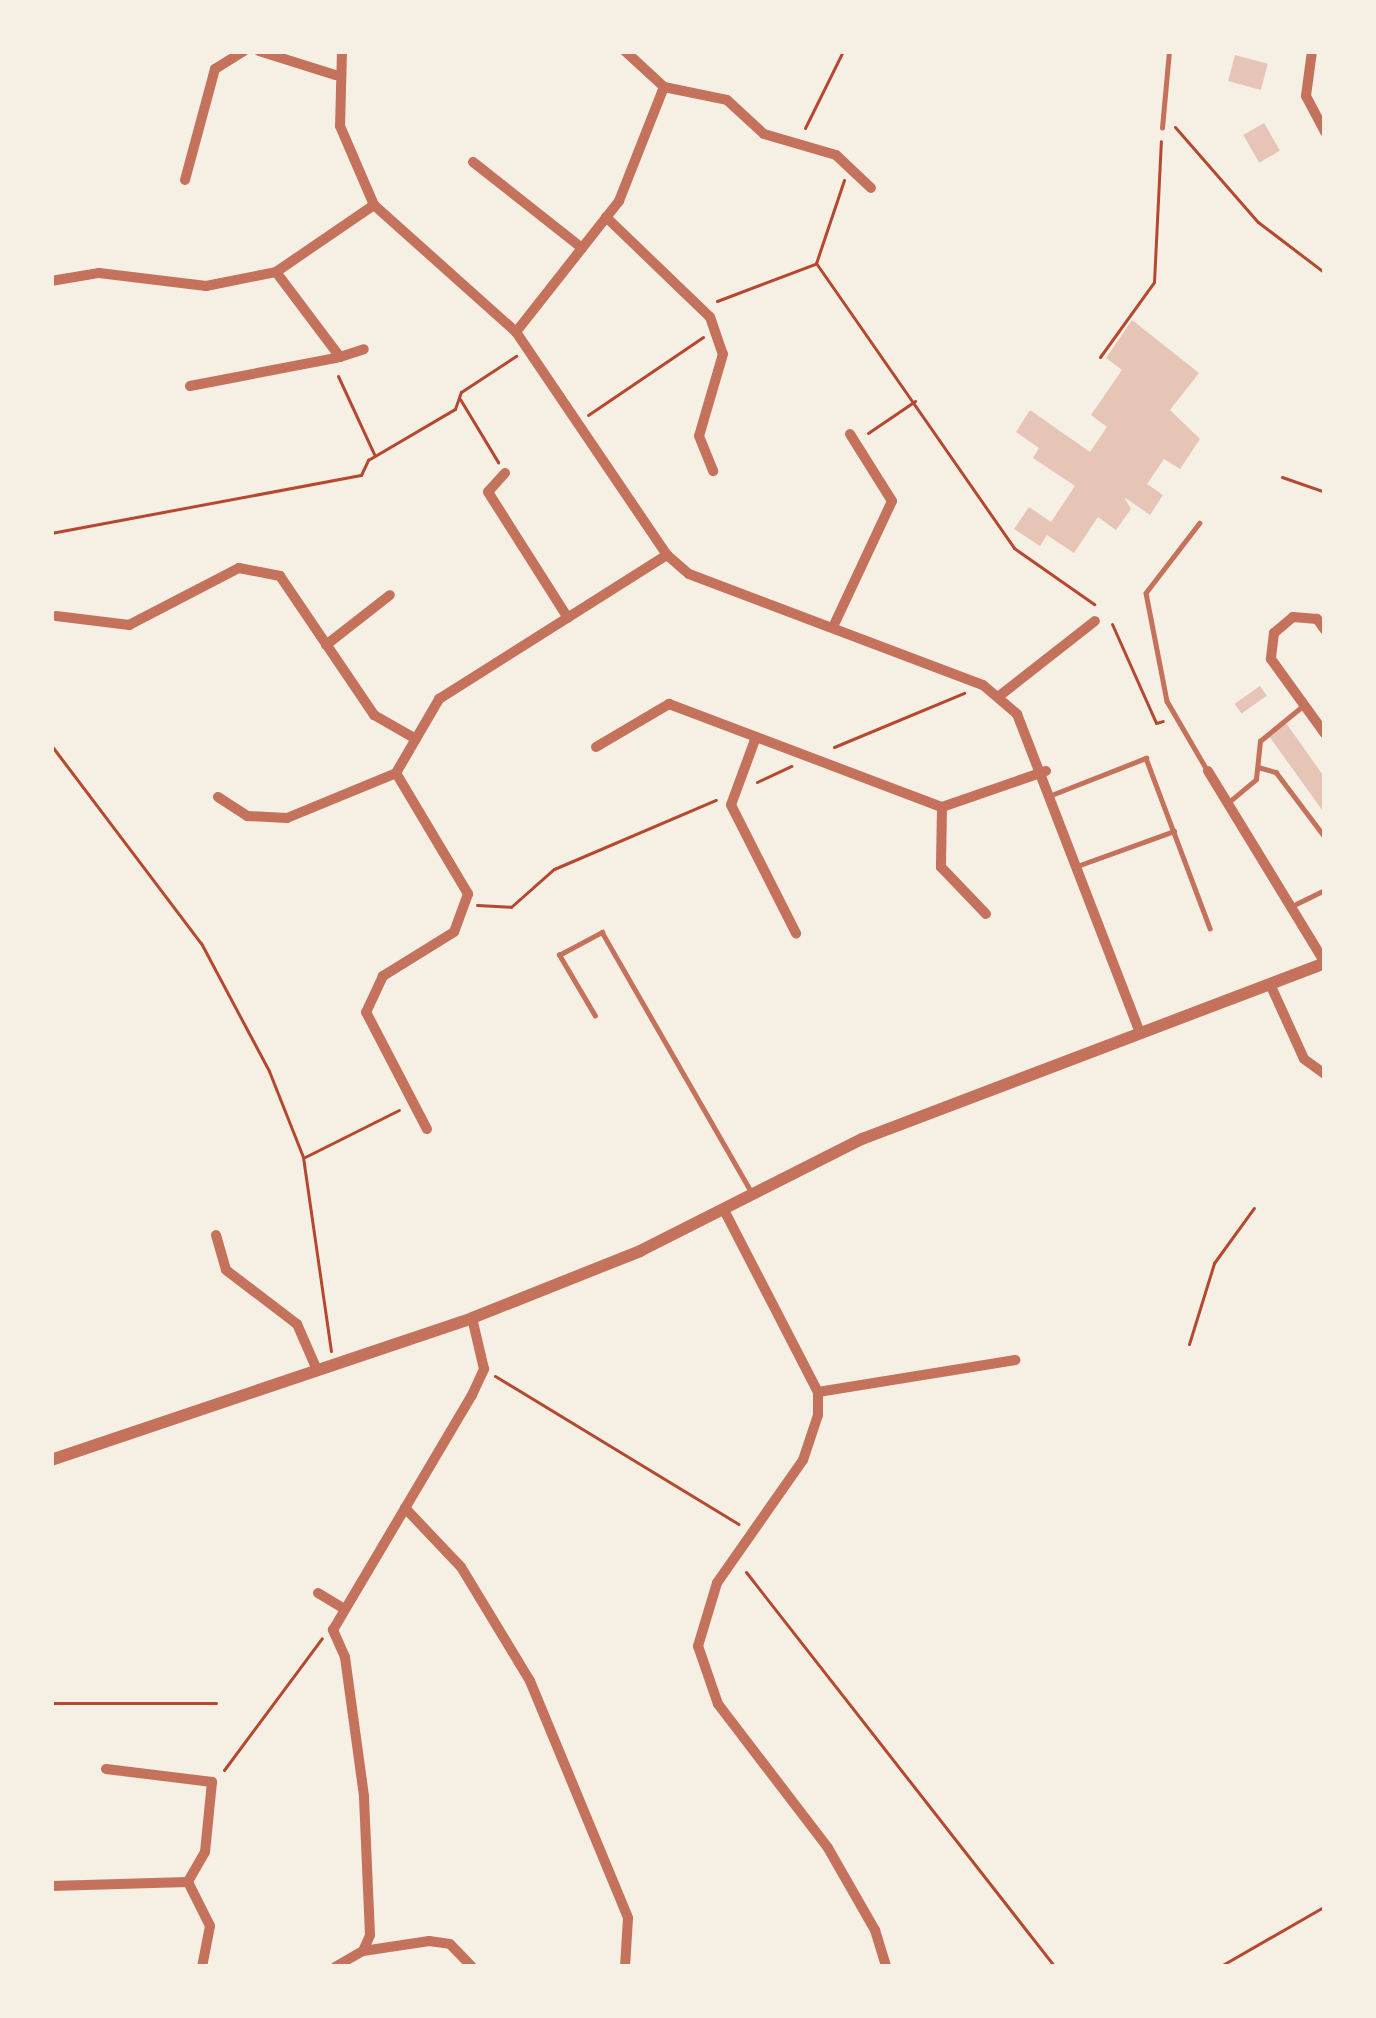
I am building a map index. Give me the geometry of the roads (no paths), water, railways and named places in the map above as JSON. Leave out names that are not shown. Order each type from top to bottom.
[{"type":"street","points":[[185,180],[215,69],[244,51]]},
{"type":"street","points":[[259,51],[335,75]]},
{"type":"street","points":[[342,51],[335,75],[340,126],[374,205],[516,332],[667,555],[689,574],[983,685],[1017,714],[1046,771],[1140,1033]]},
{"type":"street","points":[[625,51],[664,87],[727,100],[764,134],[799,140],[848,166],[871,188]]},
{"type":"street","points":[[1312,51],[1306,96],[1325,132]]},
{"type":"street","points":[[516,332],[606,217],[664,87]]},
{"type":"street","points":[[473,162],[582,248]]},
{"type":"street","points":[[51,280],[99,273],[206,286],[276,272],[374,205]]},
{"type":"street","points":[[606,217],[700,307],[714,328],[724,354],[699,436],[712,470]]},
{"type":"street","points":[[276,272],[336,358]]},
{"type":"street","points":[[190,386],[364,349]]},
{"type":"street","points":[[833,627],[892,501],[853,438]]},
{"type":"street","points":[[505,473],[488,492],[568,618]]},
{"type":"street","points":[[218,797],[247,816],[287,818],[396,773],[439,699],[667,555]]},
{"type":"street","points":[[56,616],[129,625],[239,568],[280,576],[374,715],[416,739]]},
{"type":"street","points":[[326,645],[390,595]]},
{"type":"street","points":[[1325,630],[1317,619],[1292,617],[1274,633],[1271,659],[1325,734]]},
{"type":"street","points":[[998,697],[1095,621]]},
{"type":"street","points":[[596,747],[669,704],[942,807],[1046,771]]},
{"type":"street","points":[[756,737],[731,805],[796,934]]},
{"type":"street","points":[[51,1460],[472,1318],[725,1212],[862,1138],[1325,963],[1296,904],[1208,771]]},
{"type":"street","points":[[396,773],[468,893],[454,932],[382,976],[366,1012],[428,1129]]},
{"type":"street","points":[[942,807],[941,867],[986,914]]},
{"type":"street","points":[[1270,984],[1304,1059],[1325,1074]]},
{"type":"street","points":[[725,1212],[818,1392],[814,1434],[755,1534],[717,1583],[698,1646],[718,1704],[828,1849],[875,1930],[886,1967]]},
{"type":"street","points":[[216,1235],[226,1270],[297,1324],[317,1370]]},
{"type":"street","points":[[364,1951],[370,1935],[364,1796],[345,1657],[333,1630],[484,1369],[472,1318]]},
{"type":"street","points":[[818,1392],[1015,1360]]},
{"type":"street","points":[[405,1508],[461,1568],[530,1681],[628,1918],[625,1967]]},
{"type":"street","points":[[318,1593],[345,1609]]},
{"type":"street","points":[[106,1769],[212,1782],[205,1852],[188,1882]]},
{"type":"street","points":[[51,1886],[188,1882]]},
{"type":"street","points":[[188,1882],[210,1925],[202,1967]]},
{"type":"street","points":[[334,1967],[364,1951],[429,1941],[450,1944],[472,1967]]},
{"type":"lane","points":[[1162,128],[1169,51]]},
{"type":"lane","points":[[1200,523],[1146,593],[1177,717],[1208,771]]},
{"type":"lane","points":[[1229,802],[1256,779],[1260,741],[1304,705]]},
{"type":"lane","points":[[1054,794],[1146,758],[1210,928]]},
{"type":"lane","points":[[1258,766],[1276,772],[1325,837]]},
{"type":"lane","points":[[1080,865],[1174,831]]},
{"type":"lane","points":[[1296,904],[1325,890]]},
{"type":"lane","points":[[595,1016],[559,955],[602,932],[754,1196]]}]
